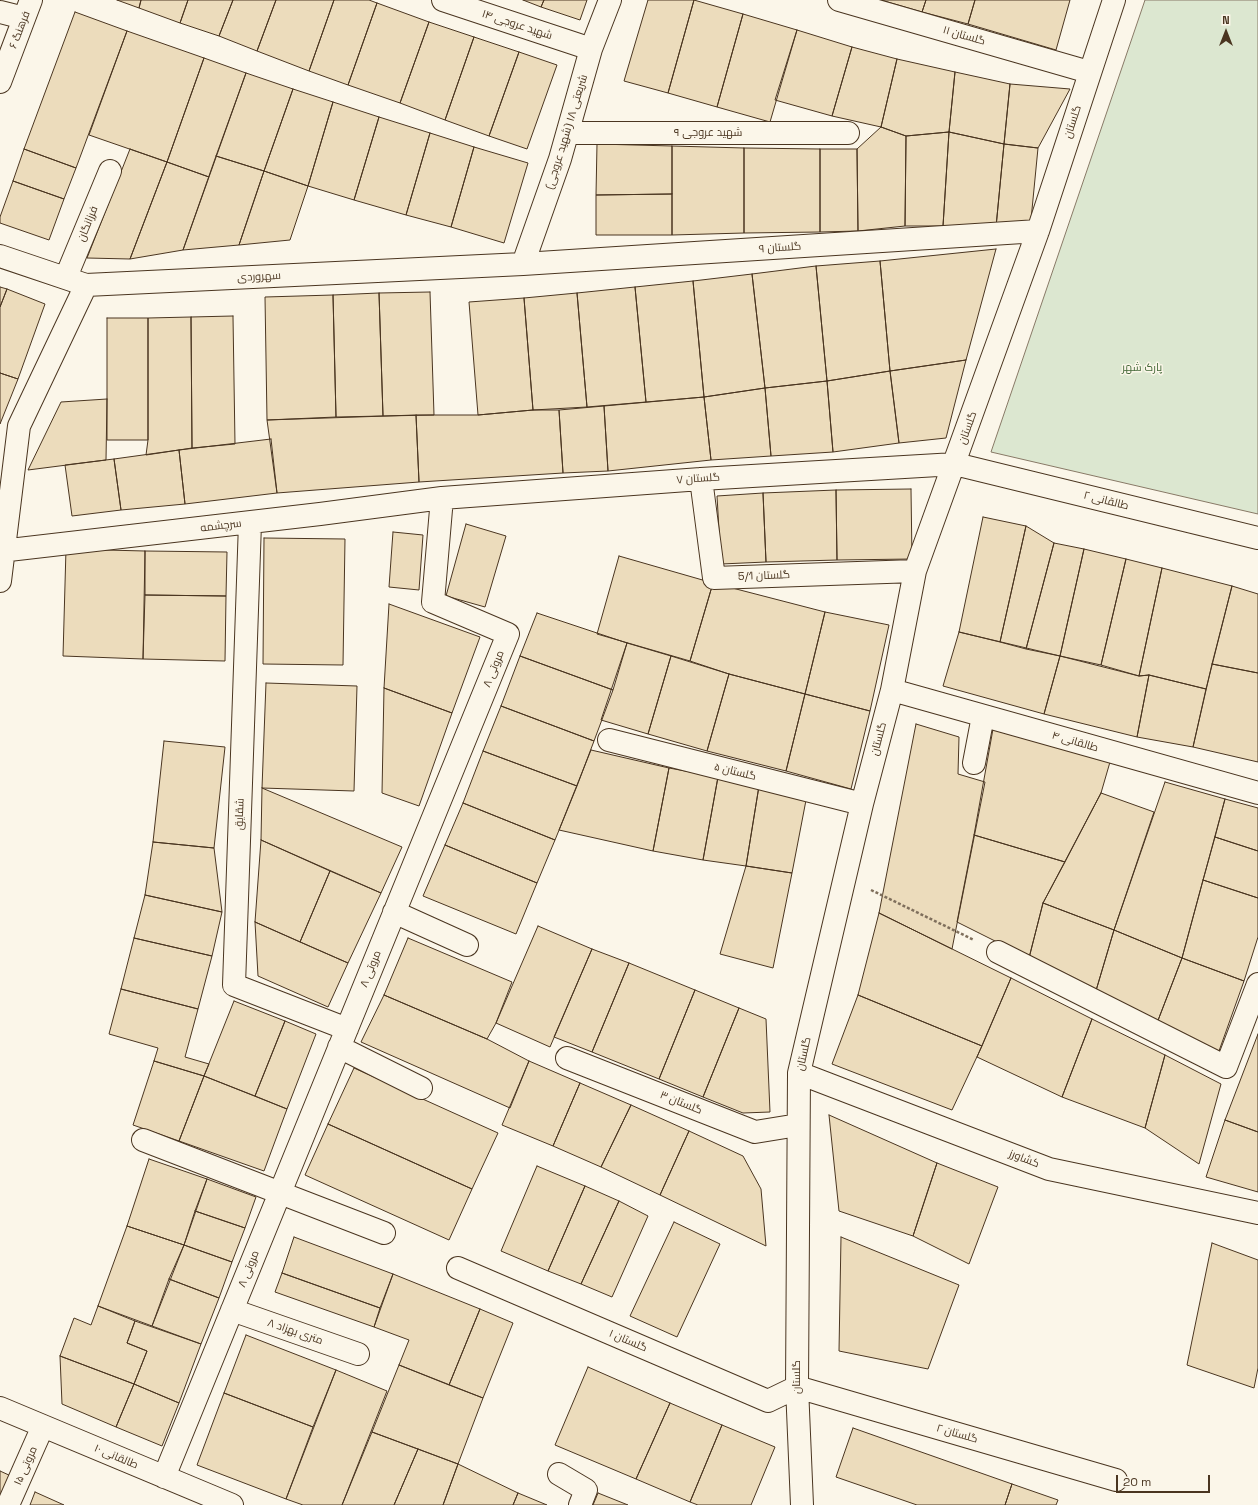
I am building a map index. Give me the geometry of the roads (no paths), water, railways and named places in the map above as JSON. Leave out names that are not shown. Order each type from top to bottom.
[{"type":"street","name":"شهید عروجی ۱۴","points":[[443,0],[591,49]]},
{"type":"street","name":"شریعتی ۱۸ (شهید عروجی)","points":[[523,264],[560,160],[591,49],[610,0]]},
{"type":"street","name":"گلستان ۱۱","points":[[839,0],[1089,72]]},
{"type":"street","name":"گلستان","points":[[802,1505],[797,1388],[799,1073],[862,804],[892,690],[915,571],[955,464],[1038,231],[1089,72],[1114,0]]},
{"type":"street","points":[[0,12],[28,9]]},
{"type":"street","name":"فرهنگ ۶","points":[[0,82],[28,9]]},
{"type":"street","name":"شهید عروجی ۹","points":[[568,133],[848,134]]},
{"type":"street","name":"فرزانگان","points":[[66,277],[110,171]]},
{"type":"street","name":"گلستان ۹","points":[[523,264],[1038,231]]},
{"type":"street","name":"سهروردی","points":[[0,256],[86,285],[523,264]]},
{"type":"street","points":[[0,581],[2,551],[19,426],[86,285]]},
{"type":"street","name":"گلستان ۷","points":[[442,498],[701,479],[955,464]]},
{"type":"street","name":"طالقانی ۲","points":[[955,464],[1258,538]]},
{"type":"street","name":"گلستان 5/1","points":[[701,479],[714,578],[915,571]]},
{"type":"street","name":"سرچشمه","points":[[2,551],[250,523],[442,498]]},
{"type":"street","name":"مروتی ۸","points":[[164,1477],[508,634],[433,602],[442,498]]},
{"type":"street","name":"شقایق","points":[[250,523],[234,985],[343,1038]]},
{"type":"street","name":"طالقانی ۴","points":[[892,690],[1258,793]]},
{"type":"street","points":[[974,762],[983,716]]},
{"type":"street","name":"گلستان ۵","points":[[609,740],[862,804]]},
{"type":"street","points":[[394,912],[467,945]]},
{"type":"street","points":[[998,952],[1226,1068],[1258,984]]},
{"type":"street","points":[[343,1038],[421,1088]]},
{"type":"street","name":"گلستان ۳","points":[[567,1058],[755,1132],[798,1125]]},
{"type":"street","name":"کشاورز","points":[[799,1073],[1049,1169],[1258,1213]]},
{"type":"street","points":[[143,1140],[384,1233]]},
{"type":"street","name":"گلستان ۱","points":[[458,1268],[768,1401],[797,1388]]},
{"type":"street","name":"۸ متری بهزاد","points":[[232,1310],[358,1354]]},
{"type":"street","name":"گلستان ۲","points":[[797,1388],[1116,1480]]},
{"type":"street","name":"طالقانی ۱۰","points":[[0,1408],[232,1505]]},
{"type":"street","name":"مروتی ۱۵","points":[[8,1505],[43,1426]]},
{"type":"street","points":[[559,1474],[586,1490],[580,1505]]},
{"type":"park label","name":"پارک شهر","points":[[1142,368]]}]
